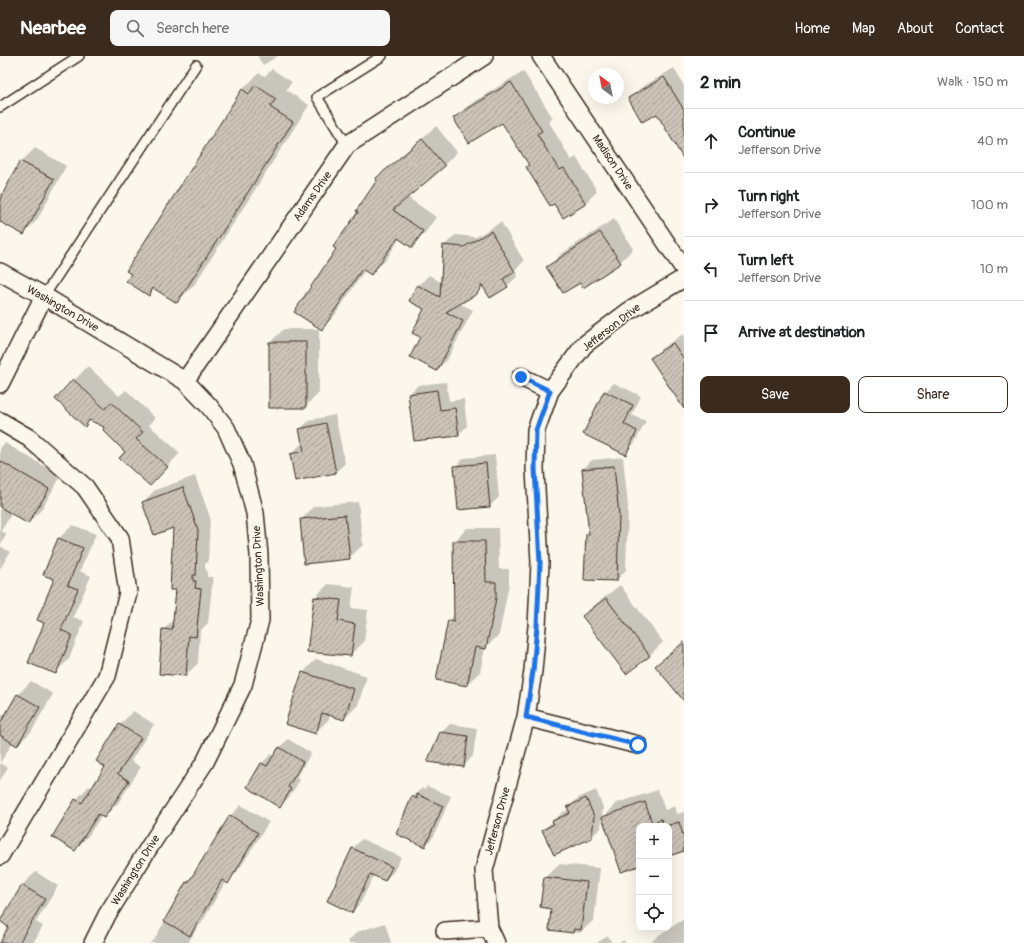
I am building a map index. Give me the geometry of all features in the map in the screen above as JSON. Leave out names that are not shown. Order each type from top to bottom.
[{"type":"street","name":"Adams Drive","points":[[185,381],[347,145],[484,56]]},
{"type":"street","name":"Madison Drive","points":[[541,56],[684,269]]},
{"type":"street","name":"Washington Drive","points":[[0,272],[44,296],[185,381],[209,406],[226,428],[242,464],[255,513],[259,555],[260,620],[243,685],[205,762],[107,915],[93,943]]},
{"type":"street","name":"Jefferson Drive","points":[[496,943],[489,928],[484,870],[526,717],[533,671],[540,563],[535,468],[536,430],[550,391],[584,345],[629,311],[684,278]]},
{"type":"street","points":[[0,384],[44,296]]},
{"type":"street","points":[[521,377],[550,391]]},
{"type":"street","points":[[0,421],[30,438],[86,488],[120,538],[128,593],[107,676],[0,856]]},
{"type":"street","points":[[526,717],[638,745]]},
{"type":"street","points":[[445,931],[489,928]]},
{"type":"lane","points":[[0,107],[79,56]]},
{"type":"lane","points":[[347,145],[317,97],[382,56]]},
{"type":"lane","points":[[44,296],[196,65]]},
{"type":"building","points":[[664,77],[684,110],[684,160],[657,114],[642,122],[628,98]]},
{"type":"building","points":[[511,82],[542,131],[537,134],[559,170],[564,168],[586,204],[563,218],[554,204],[550,206],[526,167],[529,165],[502,123],[469,143],[453,118]]},
{"type":"building","points":[[255,85],[276,99],[270,107],[293,122],[177,303],[153,288],[149,296],[126,281],[131,274],[126,271],[242,89],[249,94]]},
{"type":"building","points":[[422,139],[445,166],[393,210],[423,231],[412,248],[398,238],[371,275],[362,269],[322,330],[294,312],[336,249],[333,247],[358,212],[356,211],[377,180],[376,178]]},
{"type":"building","points":[[20,161],[54,179],[24,235],[0,222],[0,199]]},
{"type":"building","points":[[491,231],[515,272],[503,279],[508,287],[490,298],[482,285],[477,294],[446,312],[463,321],[437,371],[410,357],[420,337],[412,333],[424,309],[409,301],[417,285],[440,297],[443,245],[464,247]]},
{"type":"building","points":[[600,232],[621,263],[583,288],[580,283],[563,293],[546,267]]},
{"type":"building","points":[[269,342],[306,342],[306,408],[269,408]]},
{"type":"building","points":[[673,343],[684,359],[684,409],[650,358]]},
{"type":"building","points":[[73,379],[105,409],[111,402],[143,432],[136,439],[168,467],[150,486],[119,458],[125,452],[103,430],[104,427],[89,420],[85,427],[55,399]]},
{"type":"building","points":[[437,390],[440,410],[455,408],[459,436],[414,441],[408,394]]},
{"type":"building","points":[[604,391],[633,405],[624,424],[637,431],[626,455],[583,434]]},
{"type":"building","points":[[326,423],[336,473],[295,481],[290,454],[304,451],[299,429]]},
{"type":"building","points":[[0,461],[49,489],[28,524],[0,507]]},
{"type":"building","points":[[486,463],[490,507],[458,510],[454,466]]},
{"type":"building","points":[[614,466],[619,515],[617,581],[584,580],[586,534],[589,534],[582,469]]},
{"type":"building","points":[[183,487],[198,530],[196,575],[193,575],[193,581],[196,581],[195,588],[201,589],[196,637],[189,636],[186,676],[159,674],[162,629],[172,630],[176,590],[170,590],[173,528],[154,535],[142,502]]},
{"type":"building","points":[[345,515],[350,559],[304,564],[300,519]]},
{"type":"building","points":[[58,538],[83,548],[67,585],[78,589],[61,630],[72,635],[56,674],[28,663],[44,623],[37,620],[54,579],[43,575]]},
{"type":"building","points":[[453,541],[485,541],[486,582],[496,582],[496,598],[486,649],[475,647],[467,686],[436,680],[448,620],[454,621]]},
{"type":"building","points":[[314,597],[341,600],[338,621],[355,624],[351,656],[307,652]]},
{"type":"building","points":[[606,598],[650,656],[626,674],[582,616]]},
{"type":"building","points":[[684,642],[684,701],[655,666]]},
{"type":"building","points":[[302,672],[354,689],[344,720],[322,713],[316,734],[285,724]]},
{"type":"building","points":[[17,694],[40,707],[17,746],[0,735],[0,724]]},
{"type":"building","points":[[119,724],[141,738],[118,774],[129,781],[104,818],[98,814],[75,851],[52,837],[75,799],[82,803],[105,767],[96,761]]},
{"type":"building","points":[[440,732],[468,736],[464,767],[427,762]]},
{"type":"building","points":[[279,747],[303,762],[288,787],[291,789],[280,808],[247,787],[261,763],[267,766]]},
{"type":"building","points":[[417,794],[443,806],[425,847],[396,834],[412,796],[417,799]]},
{"type":"building","points":[[586,798],[594,816],[592,838],[554,855],[542,830],[554,824],[552,821],[570,813],[567,807]]},
{"type":"building","points":[[645,802],[652,823],[636,823],[636,867],[621,872],[602,817]]},
{"type":"building","points":[[230,815],[258,833],[228,884],[222,880],[190,936],[164,921],[186,882],[188,883]]},
{"type":"building","points":[[661,819],[663,823],[652,823]]},
{"type":"building","points":[[679,822],[684,838],[684,851],[672,855],[672,824]]},
{"type":"building","points":[[352,848],[392,867],[385,881],[370,874],[352,913],[327,901]]},
{"type":"building","points":[[544,877],[587,882],[581,930],[574,929],[573,933],[549,930],[551,909],[540,907]]},
{"type":"building","points":[[22,885],[45,899],[19,943],[0,943],[8,927],[0,921]]},
{"type":"route","points":[[521,377],[550,391],[536,430],[535,468],[540,563],[533,671],[526,717],[638,745]]}]
